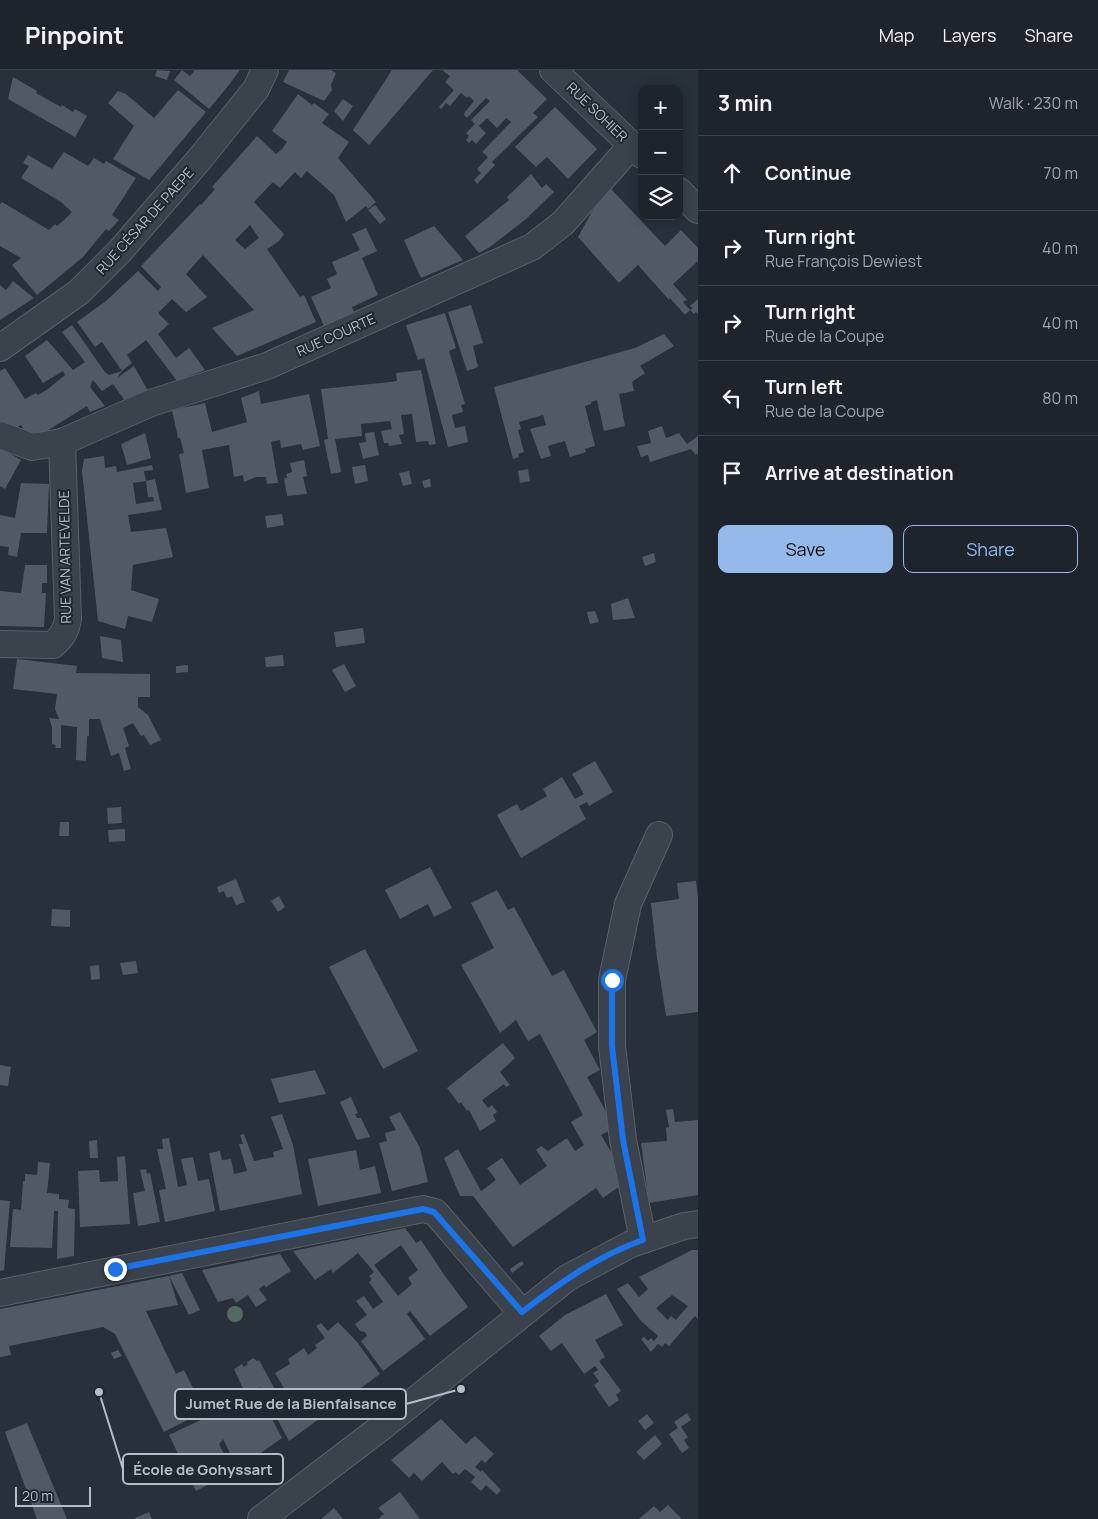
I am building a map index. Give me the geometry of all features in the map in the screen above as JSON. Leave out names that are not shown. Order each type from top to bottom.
[{"type":"street","name":"RUE CÉSAR DE PAEPE","points":[[0,348],[79,292],[120,251],[245,104],[256,89],[265,70]]},
{"type":"street","name":"RUE SOHIER","points":[[553,70],[637,150]]},
{"type":"street","name":"RUE COURTE","points":[[0,435],[32,447],[62,442],[151,403],[267,366],[532,247],[563,223],[637,150]]},
{"type":"street","points":[[683,195],[698,210]]},
{"type":"street","name":"RUE VAN ARTEVELDE","points":[[0,644],[53,645],[66,630],[68,619],[62,442]]},
{"type":"street","points":[[643,1240],[620,1121],[612,1046],[612,980],[628,904],[659,835]]},
{"type":"street","points":[[0,1293],[423,1209],[434,1212],[522,1312]]},
{"type":"street","points":[[261,1519],[383,1426],[522,1312],[567,1278],[631,1244],[684,1226],[698,1224]]},
{"type":"building","points":[[157,70],[170,71],[167,80],[155,76]]},
{"type":"building","points":[[182,70],[190,76],[195,70],[240,70],[209,109],[174,80]]},
{"type":"building","points":[[289,70],[331,70],[336,73],[331,85],[332,90],[324,101],[283,82]]},
{"type":"building","points":[[392,70],[433,70],[369,145],[353,130]]},
{"type":"building","points":[[442,70],[517,70],[547,99],[533,113],[538,117],[492,162],[495,165],[477,184],[474,180],[481,173],[477,169],[488,157],[482,152],[511,122],[506,118],[497,128],[487,118],[479,126],[486,133],[476,144],[472,140],[469,143],[466,140],[469,136],[466,133],[475,124],[471,120],[490,101],[486,98],[467,118],[464,115],[465,112],[474,101],[469,96],[467,98],[461,93],[450,106],[446,103],[441,109],[439,107],[454,90],[445,82],[450,76]]},
{"type":"building","points":[[13,77],[61,107],[62,105],[73,112],[75,109],[87,116],[75,137],[8,99]]},
{"type":"building","points":[[178,90],[206,112],[149,180],[113,159],[134,126],[108,103],[118,91],[126,94],[154,118]]},
{"type":"building","points":[[298,94],[312,105],[314,103],[329,114],[322,123],[349,142],[338,158],[376,202],[368,209],[366,206],[346,222],[334,195],[307,171],[301,178],[295,172],[280,188],[273,182],[254,202],[284,234],[279,241],[267,249],[300,297],[304,295],[316,322],[237,356],[212,328],[254,310],[203,255],[186,274],[207,297],[186,312],[172,299],[158,313],[169,324],[158,334],[176,358],[189,348],[205,370],[177,381],[146,340],[127,355],[132,363],[122,371],[102,342],[95,347],[77,322],[106,301],[138,271],[158,291],[161,287],[141,266],[201,205],[215,189],[212,187],[257,136],[276,154],[282,149],[287,142],[272,131]],"holes":[[[250,225],[259,238],[245,249],[235,240]]]},
{"type":"building","points":[[343,99],[353,106],[343,121],[334,111]]},
{"type":"building","points":[[555,107],[597,149],[568,179],[547,157],[536,167],[515,147]]},
{"type":"building","points":[[64,152],[88,166],[94,158],[104,164],[106,161],[136,178],[112,215],[119,220],[109,231],[106,229],[83,257],[37,295],[12,265],[21,258],[0,246],[0,204],[2,202],[49,230],[55,224],[57,226],[72,212],[61,202],[21,178],[29,166],[23,163],[28,155],[52,169]]},
{"type":"building","points":[[531,174],[542,188],[546,184],[554,192],[526,219],[490,247],[479,253],[465,236],[509,200],[507,197]]},
{"type":"building","points":[[611,189],[638,218],[638,220],[640,220],[665,246],[681,230],[698,248],[698,261],[673,284],[687,300],[683,302],[690,310],[685,315],[638,265],[619,283],[578,237],[594,208]]},
{"type":"building","points":[[375,205],[386,219],[380,224],[368,210]]},
{"type":"building","points":[[434,226],[463,260],[421,278],[404,240]]},
{"type":"building","points":[[366,228],[377,251],[362,258],[378,295],[352,307],[354,312],[324,326],[311,297],[331,288],[327,279],[337,274],[332,262],[360,250],[352,234]]},
{"type":"building","points":[[13,281],[34,298],[0,320],[0,285],[6,290]]},
{"type":"building","points":[[698,299],[698,314],[696,312],[694,314],[690,310],[693,308],[690,306]]},
{"type":"building","points":[[471,305],[483,343],[473,346],[478,367],[467,371],[448,312]]},
{"type":"building","points":[[445,313],[456,348],[449,351],[465,404],[461,405],[463,412],[452,415],[455,428],[465,426],[468,442],[448,447],[424,358],[418,360],[406,325]]},
{"type":"building","points":[[72,325],[109,375],[122,371],[117,378],[134,366],[148,391],[125,401],[113,384],[102,391],[93,380],[90,387],[105,406],[90,412],[87,406],[45,432],[26,433],[21,425],[14,429],[0,426],[0,371],[5,368],[25,399],[36,393],[38,395],[48,389],[65,375],[63,371],[43,383],[25,356],[47,340],[73,370],[85,362],[62,332]]},
{"type":"building","points":[[664,334],[674,346],[640,366],[645,373],[632,382],[634,391],[619,394],[625,426],[604,431],[597,400],[591,402],[591,404],[585,406],[595,446],[585,449],[586,452],[570,457],[565,441],[548,446],[551,456],[541,459],[530,429],[546,425],[543,415],[519,422],[521,429],[518,430],[524,452],[518,454],[519,457],[513,459],[494,387],[635,348]]},
{"type":"building","points":[[421,370],[436,444],[429,445],[428,441],[416,442],[412,414],[401,415],[404,434],[399,435],[402,444],[389,446],[388,443],[384,443],[381,431],[392,429],[390,421],[361,424],[362,436],[335,439],[341,472],[331,474],[324,440],[328,439],[321,389],[397,381],[396,373]]},
{"type":"building","points":[[259,391],[261,404],[309,394],[320,446],[303,450],[301,444],[281,448],[280,440],[271,442],[278,483],[267,484],[266,477],[256,477],[244,482],[243,475],[234,477],[229,445],[202,450],[209,488],[186,493],[179,454],[184,453],[180,438],[178,438],[172,410],[205,403],[212,432],[247,422],[241,398]]},
{"type":"building","points":[[662,426],[666,438],[679,433],[687,444],[698,436],[698,453],[696,455],[691,449],[650,462],[648,455],[641,457],[637,446],[651,443],[648,431]]},
{"type":"building","points":[[374,432],[379,455],[363,459],[359,443],[366,442],[365,433]]},
{"type":"building","points":[[145,433],[151,458],[127,465],[121,444]]},
{"type":"building","points":[[0,448],[21,460],[5,489],[0,486]]},
{"type":"building","points":[[104,456],[105,468],[116,466],[117,472],[152,465],[153,470],[144,471],[146,481],[155,479],[162,510],[128,515],[131,532],[166,528],[173,557],[133,565],[131,590],[159,599],[152,622],[128,616],[125,629],[98,621],[82,471],[84,459]],"holes":[[[146,481],[148,497],[153,497],[154,501],[136,504],[133,483]]]},
{"type":"building","points":[[304,460],[307,476],[303,477],[307,494],[287,496],[284,478],[287,478],[286,474],[292,472],[290,463]]},
{"type":"building","points":[[365,465],[368,481],[355,484],[352,467]]},
{"type":"building","points":[[528,469],[530,481],[520,483],[518,471]]},
{"type":"building","points":[[409,471],[412,484],[403,486],[399,473]]},
{"type":"building","points":[[430,479],[431,487],[424,488],[422,481]]},
{"type":"building","points":[[21,483],[49,484],[47,533],[21,533],[17,557],[8,555],[9,547],[0,546],[0,515],[15,518]]},
{"type":"building","points":[[282,514],[284,525],[267,528],[265,516]]},
{"type":"building","points":[[654,553],[656,562],[645,566],[642,557]]},
{"type":"building","points":[[25,565],[47,565],[47,583],[42,583],[42,593],[46,593],[44,627],[0,626],[0,591],[21,593]]},
{"type":"building","points":[[628,598],[635,618],[613,620],[611,604]]},
{"type":"building","points":[[595,611],[599,622],[590,624],[587,612]]},
{"type":"building","points":[[363,628],[365,643],[336,647],[334,632]]},
{"type":"building","points":[[100,636],[121,640],[123,662],[102,658]]},
{"type":"building","points":[[283,655],[284,666],[266,667],[265,657]]},
{"type":"building","points":[[17,659],[77,666],[76,673],[150,674],[150,697],[138,697],[138,707],[148,715],[161,740],[150,745],[144,735],[141,736],[133,723],[123,728],[129,746],[125,748],[131,769],[124,771],[119,753],[111,756],[100,719],[89,719],[86,761],[76,760],[77,727],[61,725],[61,748],[55,748],[56,745],[52,744],[52,727],[49,718],[59,719],[55,709],[57,694],[13,689]]},
{"type":"building","points":[[344,664],[356,686],[345,692],[332,670]]},
{"type":"building","points":[[188,665],[188,672],[176,673],[176,666]]},
{"type":"building","points":[[595,761],[613,792],[589,806],[587,802],[579,806],[586,819],[521,858],[497,815],[517,804],[521,811],[547,796],[543,789],[562,777],[575,799],[584,794],[572,774]]},
{"type":"building","points":[[121,807],[122,823],[108,824],[107,808]]},
{"type":"building","points":[[60,822],[69,822],[69,836],[59,836]]},
{"type":"building","points":[[125,829],[125,841],[109,842],[108,830]]},
{"type":"building","points":[[430,867],[452,908],[434,917],[428,904],[400,919],[385,890]]},
{"type":"building","points":[[236,879],[245,902],[236,905],[232,896],[227,898],[224,891],[219,893],[217,887]]},
{"type":"building","points":[[696,881],[698,898],[698,1012],[666,1016],[651,903],[679,899],[677,883]]},
{"type":"building","points":[[497,890],[508,910],[514,907],[552,976],[564,970],[597,1032],[584,1040],[600,1070],[587,1077],[615,1128],[601,1135],[621,1168],[623,1184],[603,1198],[596,1188],[513,1247],[473,1196],[460,1196],[444,1158],[458,1149],[481,1191],[496,1180],[487,1168],[502,1158],[520,1185],[547,1166],[536,1150],[541,1146],[548,1151],[567,1138],[575,1151],[584,1145],[571,1122],[583,1115],[540,1034],[528,1041],[516,1020],[500,1033],[461,965],[494,948],[471,903]]},
{"type":"building","points":[[279,896],[285,907],[278,912],[271,901]]},
{"type":"building","points":[[52,909],[70,910],[70,927],[51,926]]},
{"type":"building","points":[[365,949],[418,1051],[383,1069],[329,967]]},
{"type":"building","points":[[136,961],[138,973],[123,975],[120,963]]},
{"type":"building","points":[[99,965],[100,979],[91,980],[90,966]]},
{"type":"building","points":[[503,1043],[515,1058],[500,1072],[510,1085],[506,1087],[504,1084],[482,1100],[488,1108],[492,1105],[497,1112],[493,1115],[496,1121],[480,1131],[469,1110],[467,1111],[461,1102],[459,1104],[447,1088]]},
{"type":"building","points":[[0,1065],[11,1067],[8,1086],[0,1085]]},
{"type":"building","points":[[315,1070],[326,1094],[279,1103],[271,1079]]},
{"type":"building","points":[[351,1097],[358,1113],[355,1114],[357,1118],[361,1118],[370,1137],[357,1140],[340,1102]]},
{"type":"building","points":[[673,1109],[675,1122],[698,1120],[698,1195],[649,1203],[641,1143],[667,1141],[666,1128],[669,1127],[666,1110]]},
{"type":"building","points":[[400,1112],[420,1148],[428,1182],[392,1191],[379,1143],[387,1141],[385,1133],[396,1130],[389,1117]]},
{"type":"building","points":[[282,1114],[293,1145],[302,1194],[220,1211],[209,1153],[220,1151],[222,1160],[231,1159],[234,1174],[247,1171],[239,1144],[243,1144],[240,1135],[244,1134],[254,1161],[274,1157],[273,1152],[283,1149],[271,1117]]},
{"type":"building","points":[[169,1138],[178,1187],[187,1185],[181,1159],[193,1157],[198,1181],[209,1179],[215,1211],[165,1222],[159,1190],[166,1189],[157,1149],[163,1149],[162,1139]]},
{"type":"building","points":[[97,1140],[98,1158],[90,1158],[89,1141]]},
{"type":"building","points":[[356,1150],[360,1170],[375,1166],[381,1193],[318,1206],[308,1159]]},
{"type":"building","points":[[125,1156],[130,1224],[80,1227],[78,1171],[99,1170],[100,1182],[118,1181],[117,1157]]},
{"type":"building","points":[[38,1162],[50,1163],[47,1193],[59,1194],[59,1199],[69,1200],[68,1208],[75,1209],[74,1256],[57,1259],[58,1211],[54,1211],[52,1248],[10,1247],[13,1209],[21,1210],[25,1174],[37,1175]]},
{"type":"building","points":[[146,1169],[147,1174],[150,1173],[160,1222],[138,1226],[133,1193],[145,1191],[140,1170]]},
{"type":"building","points":[[0,1200],[10,1201],[4,1270],[0,1271]]},
{"type":"building","points":[[405,1228],[416,1243],[421,1240],[468,1307],[430,1336],[410,1311],[407,1314],[425,1339],[383,1371],[361,1341],[367,1336],[365,1332],[360,1331],[355,1324],[367,1315],[356,1301],[364,1296],[373,1309],[383,1302],[369,1282],[372,1279],[369,1276],[374,1272],[358,1253],[333,1273],[331,1269],[315,1280],[293,1251]],"holes":[[[401,1245],[418,1270],[408,1278],[412,1284],[398,1296],[374,1265]]]},
{"type":"building","points":[[692,1250],[698,1250],[698,1319],[695,1316],[669,1346],[665,1343],[662,1347],[658,1344],[651,1352],[641,1339],[644,1337],[648,1341],[651,1338],[654,1341],[658,1336],[641,1321],[617,1289],[628,1283],[639,1297],[648,1289],[639,1277]],"holes":[[[672,1295],[688,1306],[676,1320],[671,1316],[668,1320],[656,1308]]]},
{"type":"building","points":[[280,1254],[291,1271],[266,1287],[264,1285],[259,1289],[267,1300],[256,1307],[248,1295],[236,1303],[233,1298],[218,1302],[202,1270]]},
{"type":"building","points":[[522,1261],[524,1264],[512,1273],[510,1269]]},
{"type":"building","points":[[182,1273],[200,1310],[189,1315],[169,1276]]},
{"type":"building","points":[[169,1276],[178,1305],[146,1311],[176,1374],[184,1370],[195,1392],[187,1395],[197,1415],[164,1432],[115,1334],[103,1327],[9,1346],[11,1355],[0,1357],[0,1309]]},
{"type":"building","points":[[606,1294],[623,1325],[595,1340],[605,1357],[599,1361],[621,1391],[616,1395],[619,1400],[609,1407],[594,1385],[599,1381],[593,1373],[598,1370],[595,1366],[584,1374],[562,1343],[551,1351],[539,1336],[565,1315]]},
{"type":"building","points":[[338,1322],[358,1343],[380,1374],[289,1441],[260,1387],[246,1395],[234,1369],[242,1364],[244,1367],[253,1358],[257,1361],[259,1360],[279,1397],[286,1392],[275,1373],[290,1364],[288,1359],[304,1348],[308,1355],[317,1348],[315,1345],[325,1338],[316,1326],[321,1323],[328,1331]]},
{"type":"building","points":[[118,1350],[122,1356],[114,1359],[111,1353]]},
{"type":"building","points":[[227,1392],[235,1407],[249,1397],[258,1409],[264,1404],[282,1438],[238,1469],[223,1439],[219,1444],[233,1472],[196,1491],[169,1435],[205,1418],[203,1408]]},
{"type":"building","points":[[687,1413],[691,1420],[681,1427],[688,1437],[684,1440],[689,1448],[682,1453],[669,1434],[678,1428],[674,1422]]},
{"type":"building","points":[[647,1414],[654,1423],[645,1430],[638,1421]]},
{"type":"building","points":[[441,1419],[466,1444],[475,1436],[494,1454],[485,1463],[482,1460],[475,1467],[481,1472],[482,1470],[501,1490],[497,1495],[486,1485],[481,1491],[471,1482],[475,1477],[465,1469],[459,1475],[455,1472],[453,1474],[442,1462],[422,1481],[414,1473],[409,1478],[391,1460]]},
{"type":"building","points":[[27,1423],[67,1519],[37,1519],[5,1432]]},
{"type":"building","points":[[655,1435],[662,1444],[644,1460],[636,1452]]},
{"type":"building","points":[[400,1492],[420,1519],[378,1519],[384,1514],[378,1508]]},
{"type":"building","points":[[668,1505],[682,1519],[639,1519],[654,1506],[660,1512]]},
{"type":"building","points":[[334,1508],[343,1519],[321,1519]]},
{"type":"building","points":[[149,1512],[152,1519],[133,1519]]},
{"type":"place","name":"Jumet Rue de la Bienfaisance","points":[[461,1389]]},
{"type":"place","name":"École de Gohyssart","points":[[99,1392]]},
{"type":"route","points":[[115,1269],[423,1209],[434,1212],[522,1312],[567,1278],[631,1244],[643,1240],[623,1140],[612,1046],[612,980]]}]
